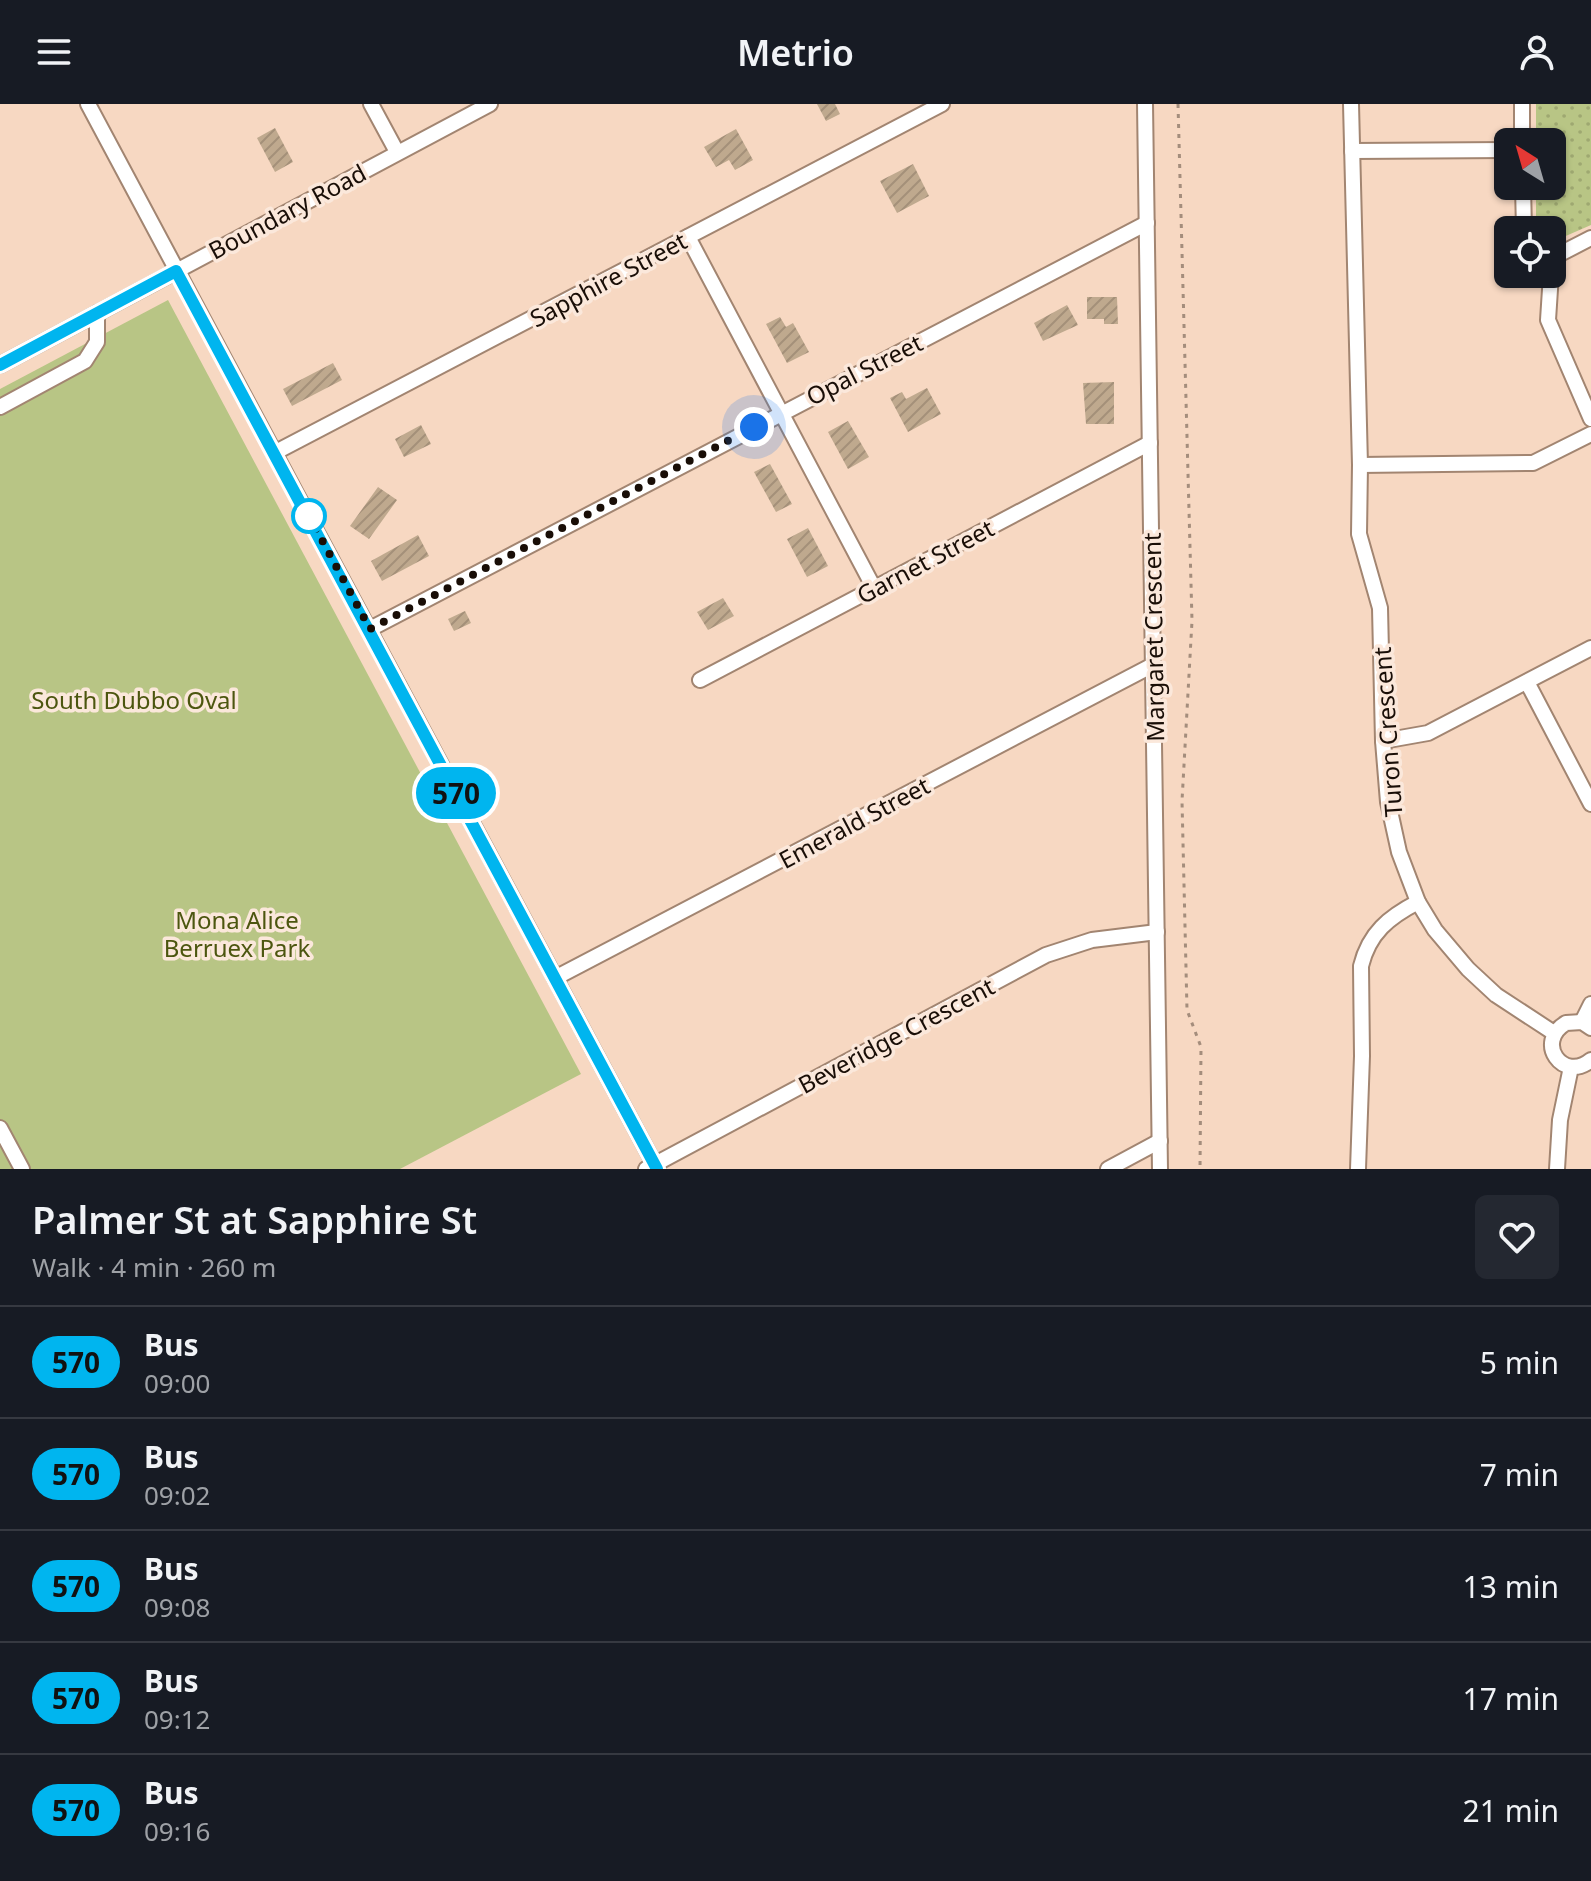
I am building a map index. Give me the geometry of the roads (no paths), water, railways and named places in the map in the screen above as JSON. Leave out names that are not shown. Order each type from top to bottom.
[{"type":"street","points":[[88,104],[370,629],[652,1167]]},
{"type":"street","points":[[371,104],[397,152]]},
{"type":"street","name":"Boundary Road","points":[[0,365],[490,104]]},
{"type":"street","name":"Sapphire Street","points":[[274,453],[942,104]]},
{"type":"street","name":"Margaret Crescent","points":[[1145,104],[1160,1169]]},
{"type":"street","name":"Turon Crescent","points":[[1351,104],[1359,534],[1380,608],[1383,741],[1388,802],[1399,852],[1418,902],[1435,930],[1468,969],[1496,995],[1554,1033]]},
{"type":"street","points":[[1522,104],[1522,128]]},
{"type":"street","points":[[1352,151],[1494,150]]},
{"type":"street","name":"Opal Street","points":[[370,629],[1147,223]]},
{"type":"street","points":[[688,237],[874,588]]},
{"type":"street","points":[[1566,251],[1591,238]]},
{"type":"street","points":[[1550,288],[1548,320],[1591,419]]},
{"type":"street","points":[[0,407],[85,361],[97,342],[97,313]]},
{"type":"street","points":[[1360,465],[1533,463],[1591,434]]},
{"type":"street","name":"Garnet Street","points":[[700,680],[1150,443]]},
{"type":"street","points":[[1383,741],[1428,733],[1591,648]]},
{"type":"street","name":"Emerald Street","points":[[555,978],[1153,665]]},
{"type":"street","points":[[1527,682],[1591,804]]},
{"type":"street","points":[[1358,1169],[1361,966],[1364,952],[1376,931],[1389,918],[1418,902]]},
{"type":"street","name":"Beveridge Crescent","points":[[652,1167],[1046,955],[1092,940],[1157,932]]},
{"type":"street","points":[[1591,1004],[1586,1025],[1566,1023],[1554,1033],[1552,1040],[1558,1060],[1571,1067],[1579,1067],[1591,1060]]},
{"type":"street","points":[[1557,1169],[1560,1120],[1571,1067]]},
{"type":"street","points":[[0,1128],[22,1169]]},
{"type":"street","points":[[1108,1169],[1160,1141]]},
{"type":"park label","name":"South Dubbo Oval","points":[[134,699]]},
{"type":"park label","name":"Mona Alice Berruex Park","points":[[237,933]]}]
